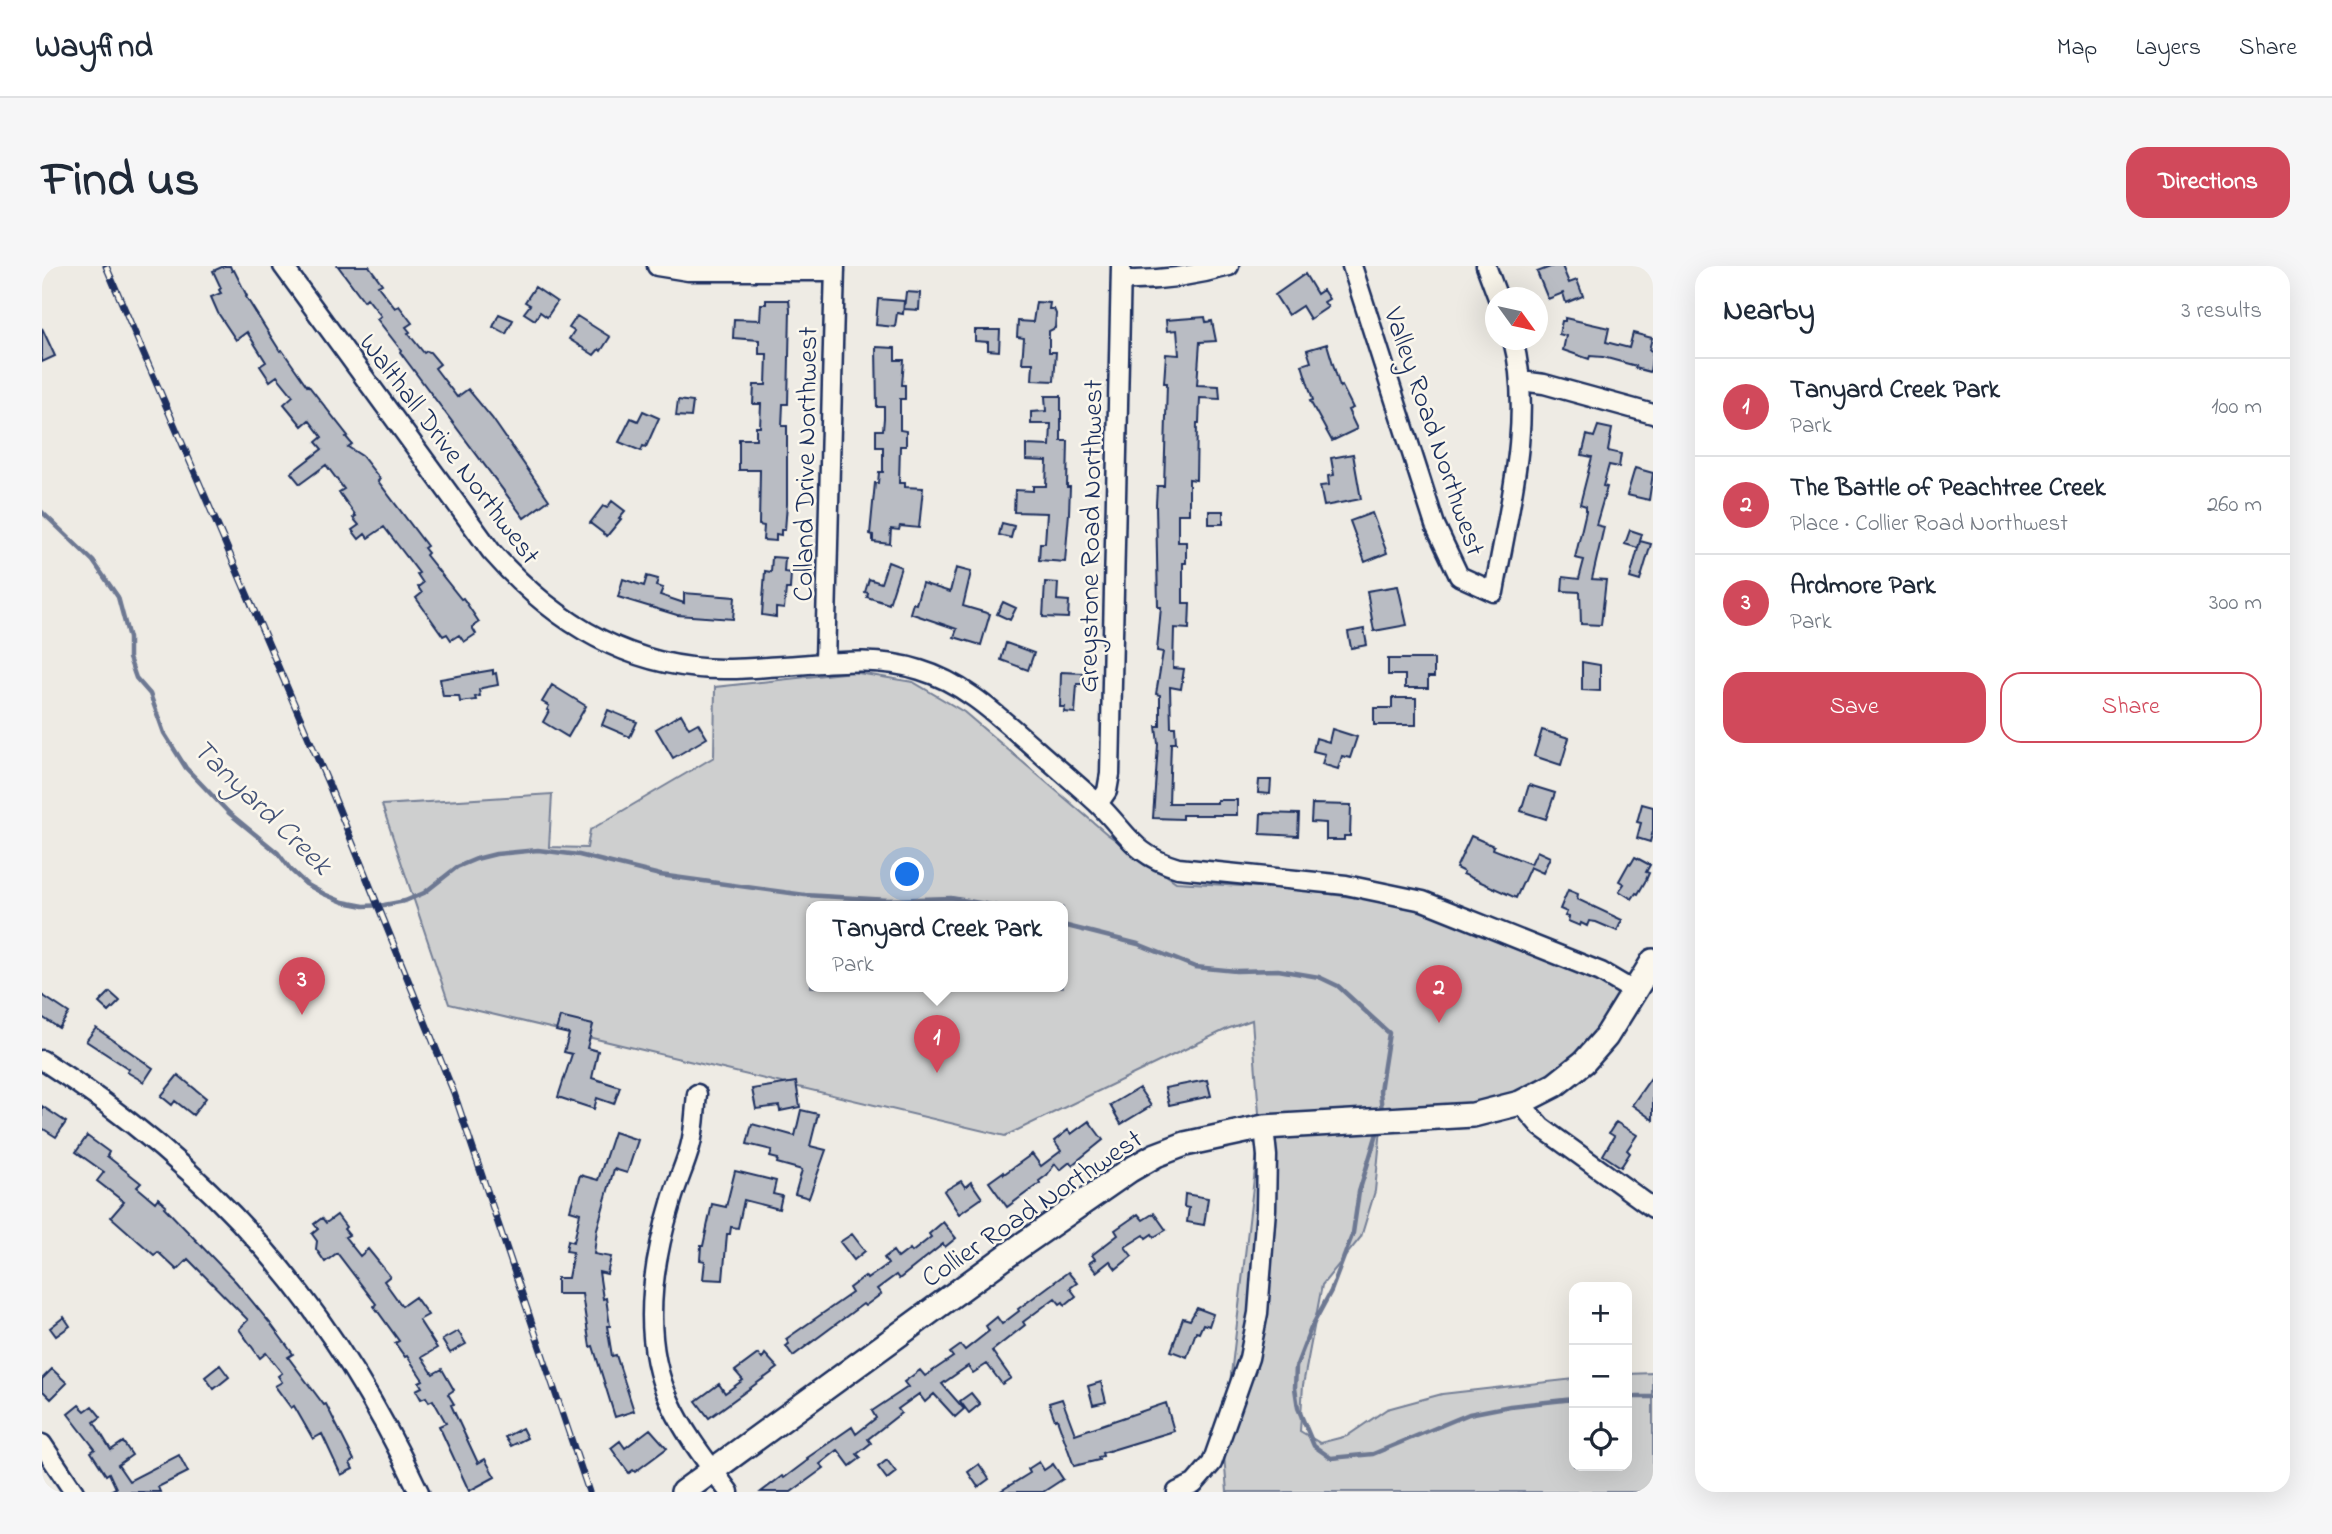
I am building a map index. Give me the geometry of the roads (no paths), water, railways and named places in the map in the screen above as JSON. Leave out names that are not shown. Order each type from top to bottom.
[{"type":"street","name":"Walthall Drive Northwest","points":[[283,266],[491,551],[531,594],[567,621],[598,639],[632,653],[698,668],[729,670],[860,660],[921,670],[953,683],[987,706],[1098,804],[1138,848],[1158,862],[1178,868],[1346,885],[1423,901],[1601,972],[1635,992]]},
{"type":"street","points":[[657,266],[688,271],[835,268]]},
{"type":"street","points":[[1121,273],[1150,281],[1229,266]]},
{"type":"street","name":"Valley Road Northwest","points":[[1352,266],[1435,526],[1459,576],[1494,592],[1521,427],[1521,381]]},
{"type":"street","points":[[1486,266],[1494,287]]},
{"type":"street","name":"Colland Drive Northwest","points":[[825,663],[835,268]]},
{"type":"street","name":"Greystone Road Northwest","points":[[1098,804],[1107,790],[1110,774],[1121,273]]},
{"type":"street","points":[[1515,350],[1521,381],[1544,383],[1653,414]]},
{"type":"street","name":"Collier Road Northwest","points":[[683,1492],[1008,1255],[1130,1170],[1156,1155],[1185,1144],[1264,1127],[1473,1115],[1520,1103],[1555,1085],[1584,1062],[1606,1037],[1653,961]]},
{"type":"street","points":[[42,1060],[135,1124],[173,1156],[232,1212],[268,1251],[321,1320],[365,1386],[419,1492]]},
{"type":"street","points":[[697,1094],[691,1146],[661,1240],[653,1299],[652,1331],[657,1366],[668,1400],[683,1428],[729,1492]]},
{"type":"street","points":[[1520,1103],[1541,1127],[1653,1208]]},
{"type":"street","points":[[1177,1492],[1194,1484],[1212,1463],[1249,1358],[1258,1312],[1266,1209],[1267,1156],[1264,1127]]},
{"type":"street","points":[[42,1444],[74,1492]]},
{"type":"waterway","name":"Tanyard Creek","points":[[42,512],[93,561],[118,597],[129,638],[129,658],[136,678],[150,694],[164,733],[186,768],[229,813],[278,853],[306,884],[343,902],[364,906],[405,901],[424,893],[457,867],[476,859],[538,850],[579,855],[660,875],[805,895],[888,900],[951,898],[968,901]]},
{"type":"waterway","name":"Tanyard Creek","points":[[1068,926],[1138,944],[1195,967],[1236,971],[1278,970],[1319,977],[1338,986],[1389,1033],[1380,1091],[1382,1112]]},
{"type":"waterway","name":"Tanyard Creek","points":[[1379,1127],[1359,1192],[1353,1233],[1331,1291],[1311,1328],[1296,1367],[1298,1408],[1314,1446],[1331,1458],[1373,1454],[1469,1414],[1569,1400]]},
{"type":"waterway","name":"Tanyard Creek","points":[[1632,1397],[1653,1397]]},
{"type":"railway","points":[[106,266],[329,785],[454,1093],[589,1492]]},
{"type":"place","name":"Ardmore Park","points":[[302,1015]]},
{"type":"place","name":"The Battle of Peachtree Creek","points":[[1439,1023]]},
{"type":"place","name":"Tanyard Creek Park","points":[[937,1073]]}]
